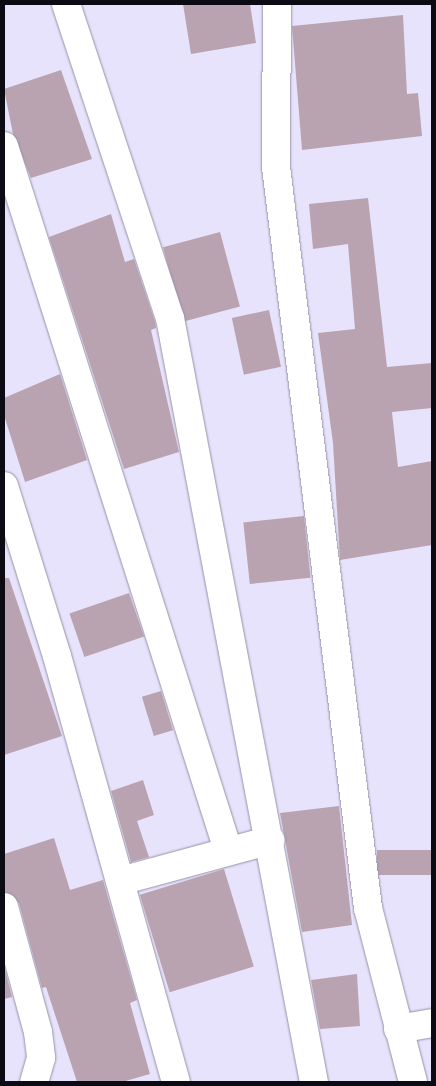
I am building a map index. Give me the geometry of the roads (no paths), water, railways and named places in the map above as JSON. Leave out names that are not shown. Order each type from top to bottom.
[{"type":"street","points":[[66,4],[170,318],[271,840],[314,1082]]},
{"type":"street","points":[[277,4],[273,78],[276,167],[368,908],[413,1082]]},
{"type":"street","points":[[4,146],[228,850]]},
{"type":"street","points":[[4,486],[120,881],[176,1082]]},
{"type":"street","points":[[120,881],[228,850],[271,840]]},
{"type":"street","points":[[4,907],[38,1032],[41,1058],[34,1082]]},
{"type":"street","points":[[398,1029],[432,1023]]}]
